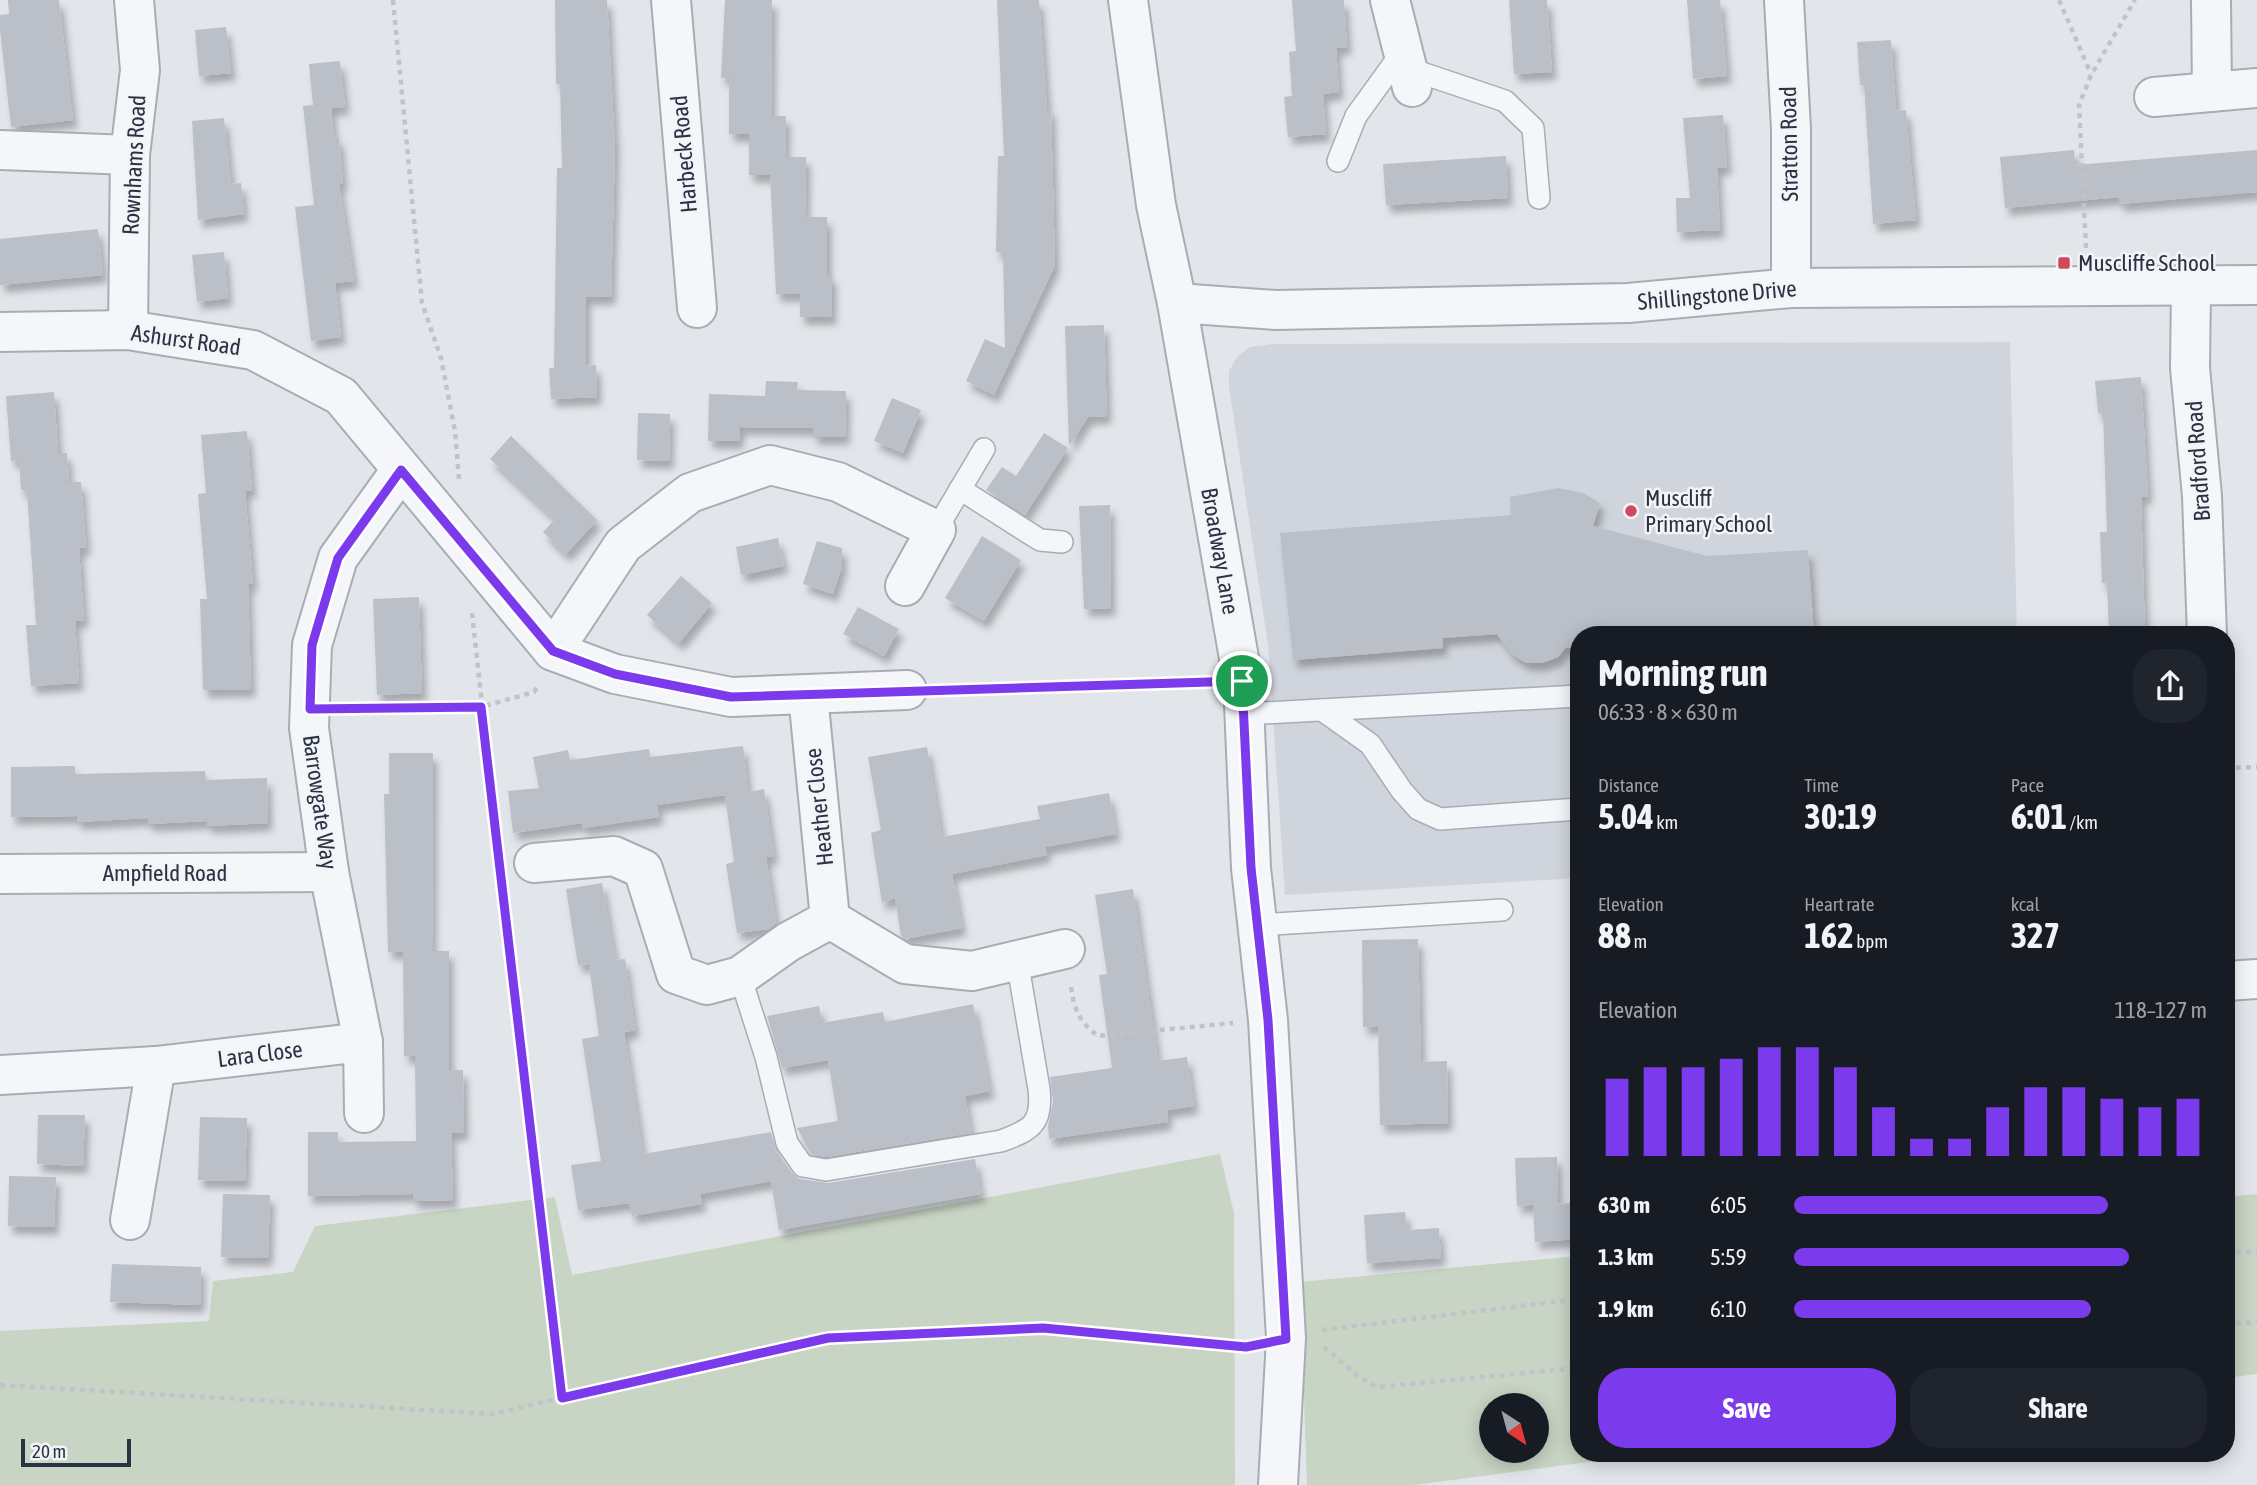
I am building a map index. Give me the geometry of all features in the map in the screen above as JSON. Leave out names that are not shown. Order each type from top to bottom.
[{"type":"street","name":"Rownhams Road","points":[[128,330],[130,155],[140,70],[134,0]]},
{"type":"street","name":"Harbeck Road","points":[[671,0],[697,308]]},
{"type":"street","name":"Broadway Lane","points":[[1128,0],[1156,205],[1177,303],[1244,698],[1251,868],[1268,1020],[1296,1336],[1278,1485]]},
{"type":"street","points":[[1390,0],[1407,68]]},
{"type":"street","name":"Stratton Road","points":[[1784,0],[1791,130],[1791,288]]},
{"type":"street","points":[[2211,0],[2211,92]]},
{"type":"street","points":[[2154,97],[2257,88]]},
{"type":"street","points":[[0,150],[130,155]]},
{"type":"street","name":"Shillingstone Drive","points":[[1177,303],[1276,310],[1614,303],[1791,288],[2257,285]]},
{"type":"street","name":"Bradford Road","points":[[2191,287],[2190,368],[2202,496],[2207,626]]},
{"type":"street","name":"Ashurst Road","points":[[0,332],[128,330],[253,349],[341,396],[558,653],[615,674],[731,697],[907,690]]},
{"type":"street","points":[[558,653],[623,545],[690,493],[770,466],[838,482],[936,530],[905,586]]},
{"type":"street","name":"Barrowgate Way","points":[[364,1113],[363,1042],[329,872],[309,728],[312,645],[338,558],[401,470]]},
{"type":"street","name":"Heather Close","points":[[808,695],[830,919]]},
{"type":"street","points":[[511,865],[614,856],[643,869],[676,974],[707,985],[740,976],[788,942],[830,919],[905,964],[972,971],[1065,949]]},
{"type":"street","name":"Ampfield Road","points":[[0,874],[329,872]]},
{"type":"street","points":[[2235,980],[2257,979]]},
{"type":"street","name":"Lara Close","points":[[0,1075],[156,1066],[363,1042]]},
{"type":"street","points":[[130,1220],[156,1066]]},
{"type":"lane","points":[[1338,161],[1356,116],[1407,68],[1505,101],[1533,128],[1539,198]]},
{"type":"lane","points":[[936,530],[984,449]]},
{"type":"lane","points":[[960,489],[1040,540],[1062,542]]},
{"type":"lane","points":[[1244,698],[1322,710],[1570,696]]},
{"type":"lane","points":[[1322,710],[1370,744],[1402,791],[1418,809],[1440,819],[1570,810]]},
{"type":"lane","points":[[1257,925],[1503,911]]},
{"type":"lane","points":[[740,976],[766,1057],[787,1143],[803,1166],[826,1170],[1000,1141],[1025,1132],[1038,1119],[1042,1108],[1017,960]]},
{"type":"path","points":[[393,0],[422,303],[442,358],[455,431],[460,481]]},
{"type":"path","points":[[2059,0],[2091,75]]},
{"type":"path","points":[[2088,284],[2079,105],[2091,75],[2135,0]]},
{"type":"path","points":[[472,612],[481,707],[511,865],[562,1398]]},
{"type":"path","points":[[310,709],[481,707],[534,692],[558,653]]},
{"type":"path","points":[[907,690],[1244,698]]},
{"type":"path","points":[[2235,768],[2257,767]]},
{"type":"path","points":[[1065,949],[1074,1010],[1087,1028],[1098,1036],[1268,1020]]},
{"type":"path","points":[[2235,1253],[2257,1251]]},
{"type":"path","points":[[0,1385],[491,1413],[828,1338],[1043,1328],[1246,1347],[1296,1336],[1570,1300]]},
{"type":"path","points":[[2235,1323],[2257,1322]]},
{"type":"path","points":[[1296,1336],[1377,1387],[1570,1369]]},
{"type":"shaded area","name":"Muscliff Primary School","points":[[2010,342],[2017,626],[1570,626],[1570,878],[1285,895],[1268,645],[1229,387],[1229,371],[1237,357],[1250,347],[1273,344]]},
{"type":"green space","points":[[1220,1154],[1234,1213],[1235,1485],[0,1485],[0,1331],[209,1321],[213,1281],[293,1272],[315,1226],[555,1197],[572,1275]]},
{"type":"green space","points":[[2257,1194],[2257,1374],[2235,1377],[2235,1196]]},
{"type":"green space","points":[[1570,1257],[1570,1462],[1589,1462],[1415,1485],[1307,1485],[1300,1282]]},
{"type":"building","points":[[8,0],[59,0],[73,120],[11,127],[0,30],[0,15],[9,14]]},
{"type":"building","points":[[555,0],[607,0],[615,147],[611,297],[586,297],[586,366],[596,365],[597,397],[551,399],[549,368],[554,368],[557,168],[562,168],[560,84],[556,84]]},
{"type":"building","points":[[725,0],[772,0],[771,116],[786,116],[785,157],[806,157],[805,217],[827,217],[827,275],[832,275],[832,317],[800,317],[800,294],[776,294],[770,175],[749,175],[749,134],[729,134],[729,78],[721,78]]},
{"type":"building","points":[[997,0],[1039,0],[1047,109],[1051,109],[1055,265],[994,395],[966,381],[985,339],[1005,348],[1003,252],[996,252],[998,156],[1004,156]]},
{"type":"building","points":[[1292,0],[1344,0],[1347,47],[1336,48],[1339,92],[1323,94],[1326,134],[1288,137],[1284,97],[1292,96],[1289,52],[1296,51]]},
{"type":"building","points":[[1509,0],[1547,0],[1552,72],[1514,74]]},
{"type":"building","points":[[1687,0],[1720,0],[1727,76],[1693,79]]},
{"type":"building","points":[[226,27],[231,73],[199,76],[195,30]]},
{"type":"building","points":[[1891,40],[1896,111],[1906,110],[1916,220],[1873,224],[1864,85],[1860,85],[1857,42]]},
{"type":"building","points":[[340,61],[345,107],[331,108],[334,138],[339,137],[343,183],[339,184],[354,281],[335,283],[341,337],[311,341],[295,207],[314,205],[303,106],[313,105],[309,64]]},
{"type":"building","points":[[1723,115],[1727,167],[1717,168],[1720,230],[1677,232],[1676,198],[1690,198],[1683,118]]},
{"type":"building","points":[[224,118],[231,184],[241,183],[244,214],[198,220],[192,121]]},
{"type":"building","points":[[2074,150],[2075,165],[2257,150],[2257,192],[2119,204],[2119,197],[2005,208],[2000,157]]},
{"type":"building","points":[[1506,156],[1508,198],[1386,205],[1383,164]]},
{"type":"building","points":[[98,229],[103,275],[0,285],[0,239]]},
{"type":"building","points":[[224,252],[228,298],[197,302],[192,255]]},
{"type":"building","points":[[1104,325],[1107,416],[1088,417],[1069,446],[1065,326]]},
{"type":"building","points":[[2141,377],[2148,496],[2141,497],[2145,626],[2109,626],[2107,583],[2102,583],[2100,532],[2107,532],[2103,413],[2098,413],[2095,381]]},
{"type":"building","points":[[766,381],[798,382],[797,390],[846,391],[845,437],[813,437],[813,428],[740,427],[739,441],[708,441],[709,394],[765,396]]},
{"type":"building","points":[[54,392],[58,453],[67,453],[69,482],[81,482],[86,548],[79,548],[84,620],[75,621],[79,683],[31,686],[26,625],[36,625],[27,491],[21,490],[19,460],[11,461],[6,396]]},
{"type":"building","points":[[892,398],[921,410],[903,453],[874,441]]},
{"type":"building","points":[[638,413],[670,414],[669,461],[637,460]]},
{"type":"building","points":[[247,431],[252,490],[245,491],[253,584],[248,584],[251,689],[203,690],[200,599],[207,599],[198,494],[206,493],[201,435]]},
{"type":"building","points":[[1044,433],[1068,448],[1025,515],[986,490],[1002,467],[1016,476]]},
{"type":"building","points":[[511,436],[597,520],[566,554],[543,532],[555,519],[490,459]]},
{"type":"building","points":[[1558,488],[1583,493],[1600,503],[1593,526],[1707,556],[1808,550],[1813,626],[1570,626],[1570,648],[1566,647],[1558,657],[1542,663],[1526,663],[1512,654],[1497,634],[1443,638],[1443,648],[1293,660],[1280,533],[1511,515],[1510,497]]},
{"type":"building","points":[[1110,505],[1111,608],[1084,609],[1079,506]]},
{"type":"building","points":[[982,536],[1021,560],[984,621],[945,598]]},
{"type":"building","points":[[778,538],[784,566],[741,575],[736,547]]},
{"type":"building","points":[[817,541],[842,548],[842,567],[833,594],[803,584]]},
{"type":"building","points":[[681,576],[712,603],[679,643],[647,615]]},
{"type":"building","points":[[419,597],[422,693],[377,695],[373,599]]},
{"type":"building","points":[[858,607],[899,629],[884,656],[843,634]]},
{"type":"building","points":[[743,746],[748,792],[764,789],[774,857],[766,857],[776,923],[769,929],[737,933],[726,864],[734,862],[725,795],[657,805],[659,817],[583,828],[582,823],[513,833],[508,791],[539,788],[533,757],[568,750],[570,760],[649,749],[650,757]]},
{"type":"building","points":[[927,747],[942,837],[1040,819],[1037,806],[1109,793],[1116,834],[1045,847],[1047,855],[952,874],[962,928],[905,939],[901,936],[895,898],[882,903],[871,833],[881,830],[868,757]]},
{"type":"building","points":[[389,753],[433,753],[432,951],[449,951],[449,1070],[463,1070],[464,1133],[451,1133],[453,1200],[413,1201],[413,1194],[308,1196],[308,1132],[338,1132],[338,1142],[416,1141],[415,1056],[404,1056],[403,951],[388,952],[384,794],[389,794]]},
{"type":"building","points":[[75,766],[75,774],[205,771],[206,780],[267,778],[268,823],[208,826],[207,821],[148,824],[148,818],[77,822],[77,816],[11,817],[11,767]]},
{"type":"building","points":[[602,883],[615,960],[625,959],[635,1030],[624,1032],[643,1154],[771,1132],[776,1151],[792,1173],[800,1179],[828,1183],[975,1159],[981,1194],[779,1230],[771,1181],[700,1194],[702,1204],[632,1216],[629,1203],[578,1210],[571,1165],[601,1161],[582,1039],[599,1036],[589,965],[600,963],[578,965],[566,889]]},
{"type":"building","points":[[1133,889],[1158,1061],[1187,1057],[1194,1106],[1167,1110],[1168,1122],[1049,1139],[1048,1125],[1053,1102],[1050,1077],[1112,1068],[1099,975],[1107,974],[1095,895]]},
{"type":"building","points":[[1418,939],[1421,1062],[1447,1061],[1448,1123],[1380,1125],[1378,1026],[1363,1027],[1362,940]]},
{"type":"building","points":[[973,1004],[990,1091],[965,1096],[971,1133],[826,1157],[811,1154],[797,1128],[838,1121],[828,1060],[782,1068],[767,1016],[819,1006],[822,1023],[883,1012],[885,1022]]},
{"type":"building","points":[[38,1115],[85,1115],[83,1166],[37,1164]]},
{"type":"building","points":[[200,1117],[247,1118],[245,1181],[198,1180]]},
{"type":"building","points":[[1557,1157],[1558,1203],[1517,1206],[1515,1158]]},
{"type":"building","points":[[9,1176],[56,1177],[54,1227],[8,1226]]},
{"type":"building","points":[[223,1194],[270,1195],[268,1258],[221,1257]]},
{"type":"building","points":[[1570,1203],[1570,1240],[1535,1242],[1533,1205]]},
{"type":"building","points":[[1405,1212],[1407,1230],[1439,1228],[1441,1258],[1367,1263],[1364,1215]]},
{"type":"building","points":[[112,1264],[201,1267],[200,1305],[110,1302]]},
{"type":"place","name":"Muscliffe School","points":[[2064,263]]},
{"type":"place","name":"Muscliff Primary School","points":[[1631,511]]},
{"type":"route","points":[[401,470],[553,651],[615,674],[731,697],[1242,681],[1251,868],[1268,1020],[1286,1339],[1246,1347],[1043,1328],[828,1338],[562,1398],[481,707],[310,709],[312,645],[338,558],[401,470]]}]
